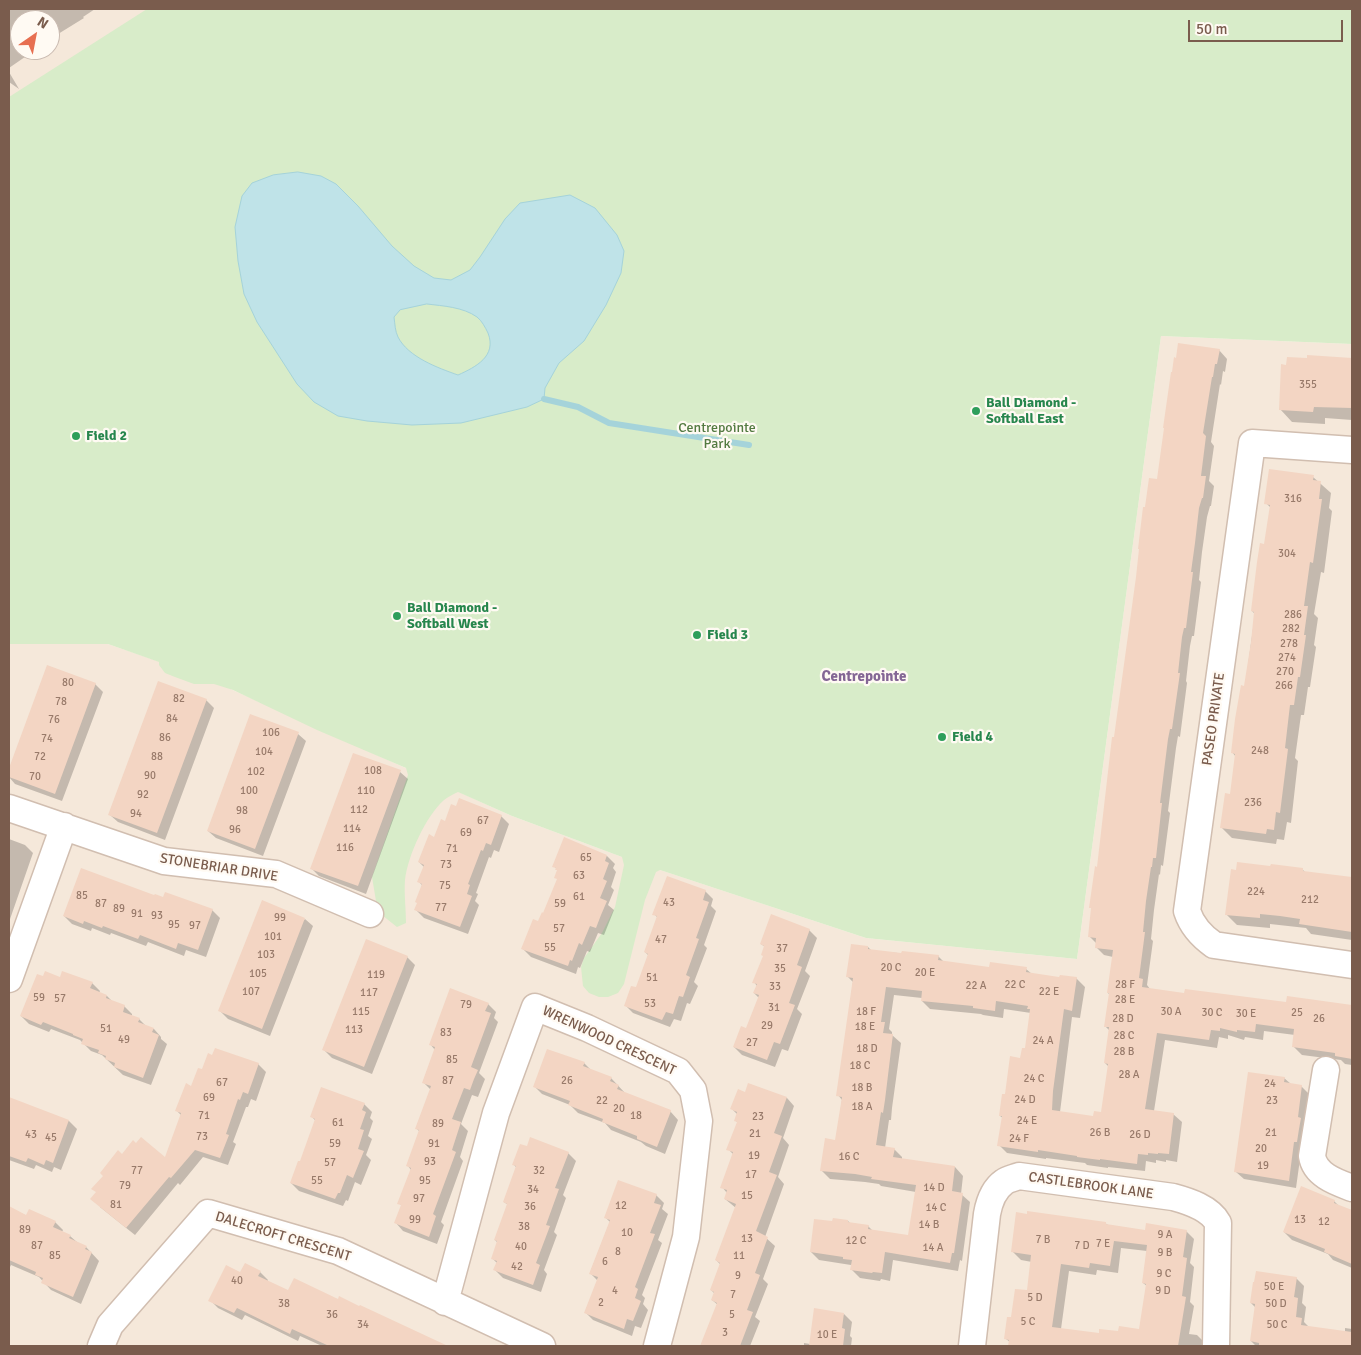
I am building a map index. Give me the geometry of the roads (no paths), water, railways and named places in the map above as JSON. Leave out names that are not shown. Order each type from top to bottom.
[{"type":"street","name":"PASEO PRIVATE","points":[[1352,450],[1252,443],[1187,911],[1195,929],[1203,938],[1214,945],[1352,965]]},
{"type":"street","name":"STONEBRIAR DRIVE","points":[[9,808],[164,861],[276,874],[370,914]]},
{"type":"street","points":[[9,979],[64,826]]},
{"type":"street","name":"WRENWOOD CRESCENT","points":[[445,1302],[496,1113],[535,1007],[575,1023],[678,1071],[693,1090],[699,1121],[686,1237],[657,1346]]},
{"type":"street","points":[[1326,1070],[1312,1156],[1313,1163],[1316,1169],[1336,1182],[1352,1188]]},
{"type":"street","name":"CASTLEBROOK LANE","points":[[972,1346],[989,1205],[998,1188],[1004,1182],[1019,1176],[1188,1200],[1212,1215],[1218,1223],[1216,1346]]},
{"type":"street","name":"DALECROFT CRESCENT","points":[[101,1346],[110,1325],[208,1213],[338,1251],[542,1346]]},
{"type":"water","points":[[298,172],[321,176],[336,184],[358,206],[392,246],[414,266],[434,278],[451,280],[470,270],[505,219],[520,203],[570,195],[595,208],[617,235],[624,251],[621,273],[606,305],[584,341],[559,363],[545,388],[544,399],[527,407],[461,423],[412,425],[338,416],[314,402],[297,384],[257,322],[244,294],[238,261],[235,227],[242,196],[252,183],[273,175]],"holes":[[[427,304],[466,311],[477,317],[485,326],[490,341],[490,348],[483,360],[458,375],[424,361],[409,350],[397,335],[394,317],[400,310]]]},
{"type":"waterway","points":[[544,399],[578,407],[609,423],[749,445]]},
{"type":"place","name":"Ball Diamond - Softball East","points":[[976,411]]},
{"type":"place","name":"Field 2","points":[[76,436]]},
{"type":"place","name":"Ball Diamond - Softball West","points":[[397,616]]},
{"type":"place","name":"Field 3","points":[[697,635]]},
{"type":"place","name":"Field 4","points":[[942,737]]},
{"type":"district","name":"Centrepointe","points":[[864,677]]},
{"type":"park label","name":"Centrepointe Park","points":[[717,436]]}]
